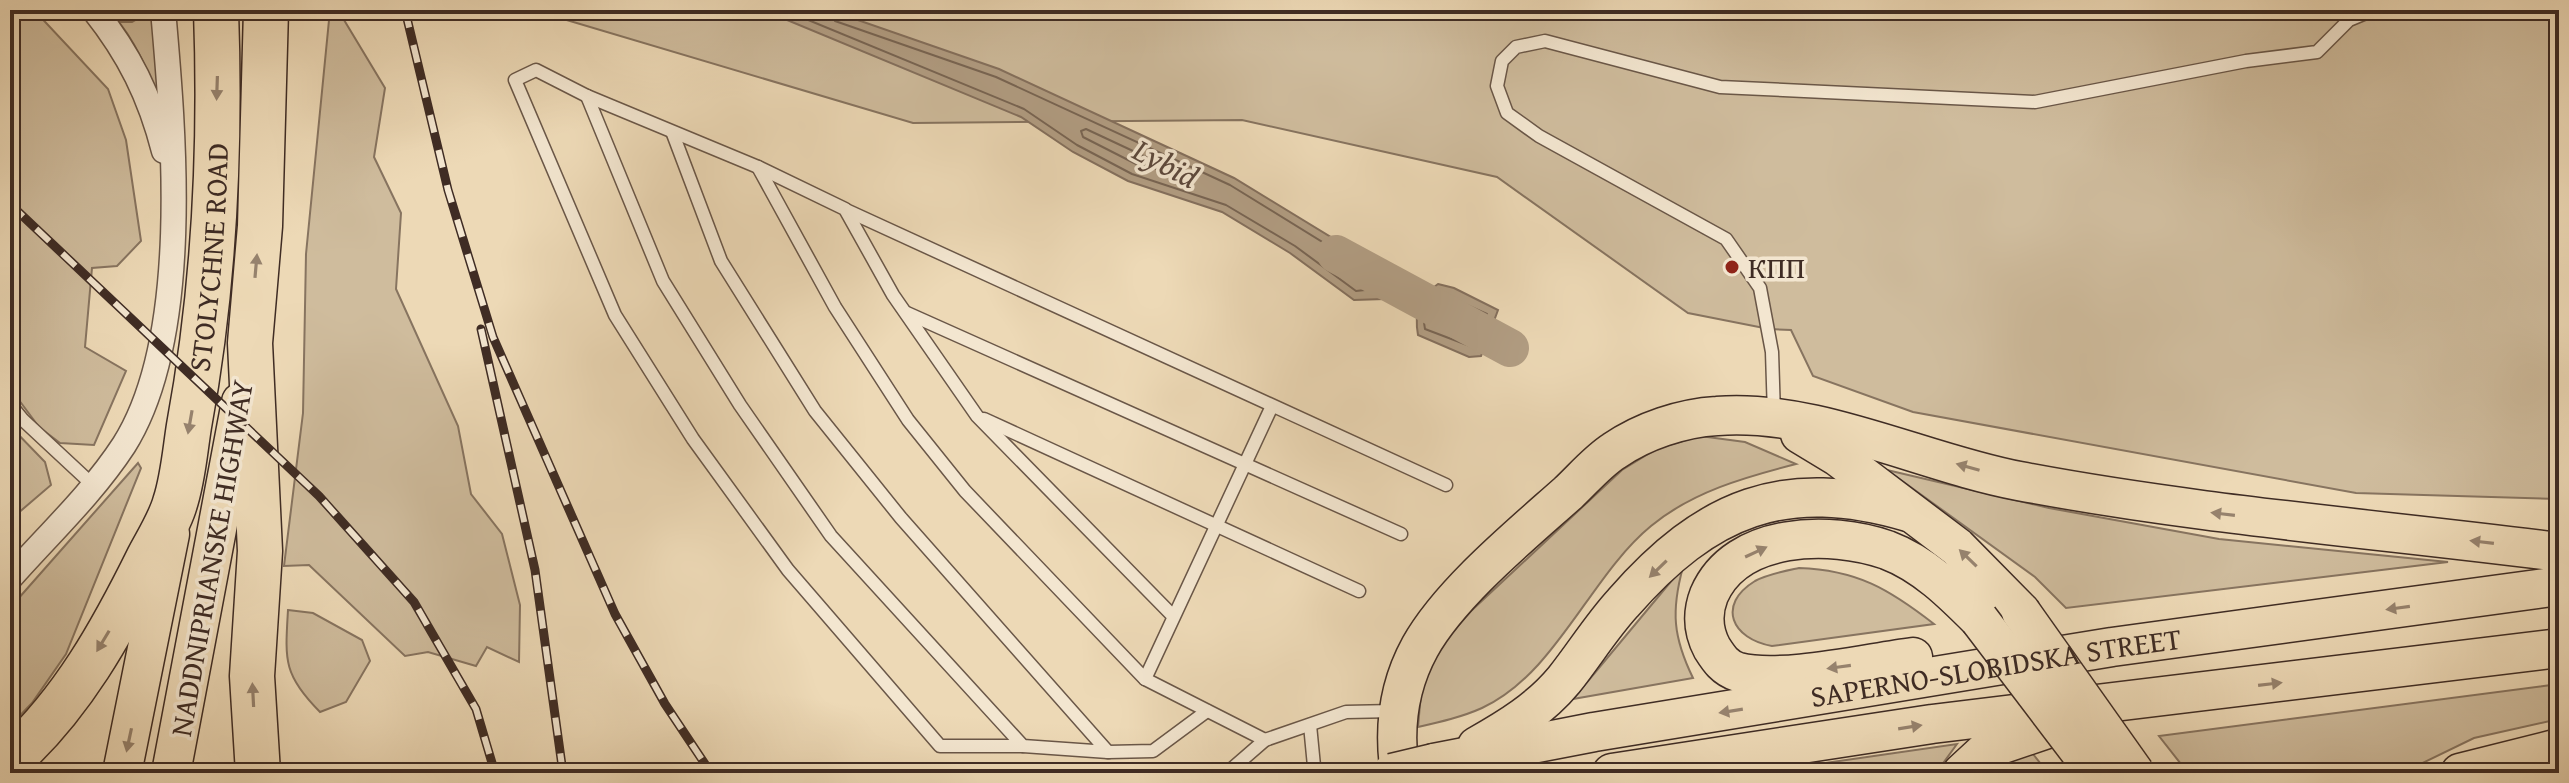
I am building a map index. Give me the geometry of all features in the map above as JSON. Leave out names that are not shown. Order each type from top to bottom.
[{"type":"highway","name":"STOLYCHNE ROAD","points":[[10,760],[39,734],[71,695],[141,573],[175,503],[200,366],[211,233],[218,66],[216,10]]},
{"type":"highway","name":"STOLYCHNE ROAD","points":[[258,773],[252,676],[260,551],[250,343],[260,226],[266,10]]},
{"type":"main road","name":"NADDNIPRIANSKE HIGHWAY","points":[[171,773],[232,464],[250,343]]},
{"type":"main road","points":[[1430,765],[1397,711],[1409,671],[1422,644],[1476,580],[1612,452],[1684,420],[1718,416],[1773,418],[1886,443],[2030,483],[2205,512],[2559,552]]},
{"type":"main road","points":[[1773,418],[1838,457],[1957,547],[2021,612],[2135,773]]},
{"type":"main road","points":[[1392,773],[1430,765],[1516,724],[1551,693],[1623,602],[1682,546],[1721,518],[1761,503],[1817,495],[1840,488],[1845,477],[1838,457]]},
{"type":"main road","points":[[1817,495],[1864,500],[1908,512]]},
{"type":"main road","name":"NADDNIPRIANSKE HIGHWAY","points":[[122,773],[175,503]]},
{"type":"main road","points":[[2096,773],[1979,619],[1943,583],[1886,550],[1835,540],[1796,540],[1763,547],[1733,563],[1717,577],[1706,603],[1704,623],[1720,661],[1736,671],[1768,676],[1943,653],[2112,647]]},
{"type":"main road","name":"SAPERNO-SLOBIDSKA STREET","points":[[1430,765],[2112,647],[2559,586]]},
{"type":"main road","name":"SAPERNO-SLOBIDSKA STREET","points":[[1612,773],[1932,724],[2559,648]]},
{"type":"main road","points":[[1962,773],[1988,749],[2006,741],[2193,694]]},
{"type":"main road","points":[[2460,773],[2559,748]]},
{"type":"street","points":[[94,10],[122,46],[139,77],[154,114],[174,188]]},
{"type":"street","points":[[10,578],[95,487],[137,419],[154,368],[172,256],[174,188],[175,141],[163,10]]},
{"type":"lane","points":[[1773,418],[1776,392],[1769,329],[1760,288],[1748,268],[1726,239],[1539,136],[1507,113],[1497,86],[1502,61],[1516,47],[1545,41],[1720,87],[2035,102],[2246,61],[2317,52],[2349,20],[2373,10]]},
{"type":"lane","points":[[1207,711],[1153,751],[940,746],[788,570],[693,439],[615,315],[515,80],[536,70],[673,134],[758,167],[1446,485]]},
{"type":"lane","points":[[587,96],[663,281],[740,405],[831,536],[1023,746]]},
{"type":"lane","points":[[673,134],[721,261],[815,411],[901,518],[1108,752]]},
{"type":"lane","points":[[758,167],[835,307],[908,420],[965,491],[1145,679],[1265,740]]},
{"type":"lane","points":[[845,209],[904,312],[977,416],[1173,616]]},
{"type":"lane","points":[[904,312],[1401,534]]},
{"type":"lane","points":[[10,404],[95,487]]},
{"type":"lane","points":[[1145,679],[1272,406]]},
{"type":"lane","points":[[977,416],[1359,591]]},
{"type":"lane","points":[[1227,773],[1265,740],[1346,712],[1397,711]]},
{"type":"lane","points":[[1310,725],[1314,766]]},
{"type":"shaded area","points":[[10,10],[34,10],[108,89],[126,140],[141,241],[117,266],[92,268],[85,347],[126,371],[94,445],[60,443],[39,427],[10,388]]},
{"type":"shaded area","points":[[153,10],[167,130],[142,60],[119,22],[132,22]]},
{"type":"shaded area","points":[[330,10],[338,10],[385,88],[374,157],[401,213],[396,289],[458,426],[471,494],[502,534],[520,605],[519,662],[487,647],[476,666],[428,652],[405,656],[309,565],[284,566],[303,413],[306,254]]},
{"type":"shaded area","points":[[533,10],[2559,10],[2559,499],[2356,493],[1913,412],[1813,376],[1791,330],[1769,329],[1688,313],[1497,177],[1242,120],[913,123]]},
{"type":"shaded area","points":[[10,426],[45,462],[51,485],[10,520]]},
{"type":"shaded area","points":[[1700,436],[1745,442],[1796,464],[1720,487],[1667,514],[1629,547],[1552,649],[1508,692],[1482,708],[1418,727],[1422,682],[1442,644],[1471,611],[1622,470],[1658,448]]},
{"type":"shaded area","points":[[138,463],[141,468],[66,654],[32,703],[10,726],[10,608]]},
{"type":"shaded area","points":[[1887,470],[2049,508],[2219,539],[2448,562],[2066,608],[2035,577]]},
{"type":"shaded area","points":[[1683,567],[1676,624],[1681,650],[1693,678],[1573,699]]},
{"type":"shaded area","points":[[1799,568],[1855,577],[1887,591],[1934,624],[1772,646],[1747,636],[1734,620],[1733,610],[1743,590],[1760,579]]},
{"type":"shaded area","points":[[288,610],[313,613],[362,640],[370,661],[346,702],[320,712],[299,687],[287,654]]},
{"type":"shaded area","points":[[2559,684],[2559,719],[2474,738],[2402,773],[2188,773],[2159,736]]},
{"type":"shaded area","points":[[1957,744],[1936,773],[1756,773]]},
{"type":"shaded area","points":[[2033,754],[2048,773],[2000,773],[2012,760]]},
{"type":"water","points":[[763,10],[829,10],[999,69],[1234,178],[1380,267],[1384,299],[1354,300],[1290,253],[1222,212],[1128,181],[1073,152],[1021,117]]},
{"type":"water","points":[[1438,284],[1454,288],[1498,310],[1481,356],[1469,357],[1418,335],[1419,306],[1426,294]]},
{"type":"waterway","name":"Lybid","points":[[1336,254],[1510,348]]},
{"type":"railway","points":[[405,10],[448,190],[493,337],[615,614],[665,704],[711,773]]},
{"type":"railway","points":[[10,204],[319,496],[414,602],[476,709],[495,773]]},
{"type":"railway","points":[[481,329],[535,570],[563,773]]},
{"type":"place","name":"КПП","points":[[1732,267]]}]
